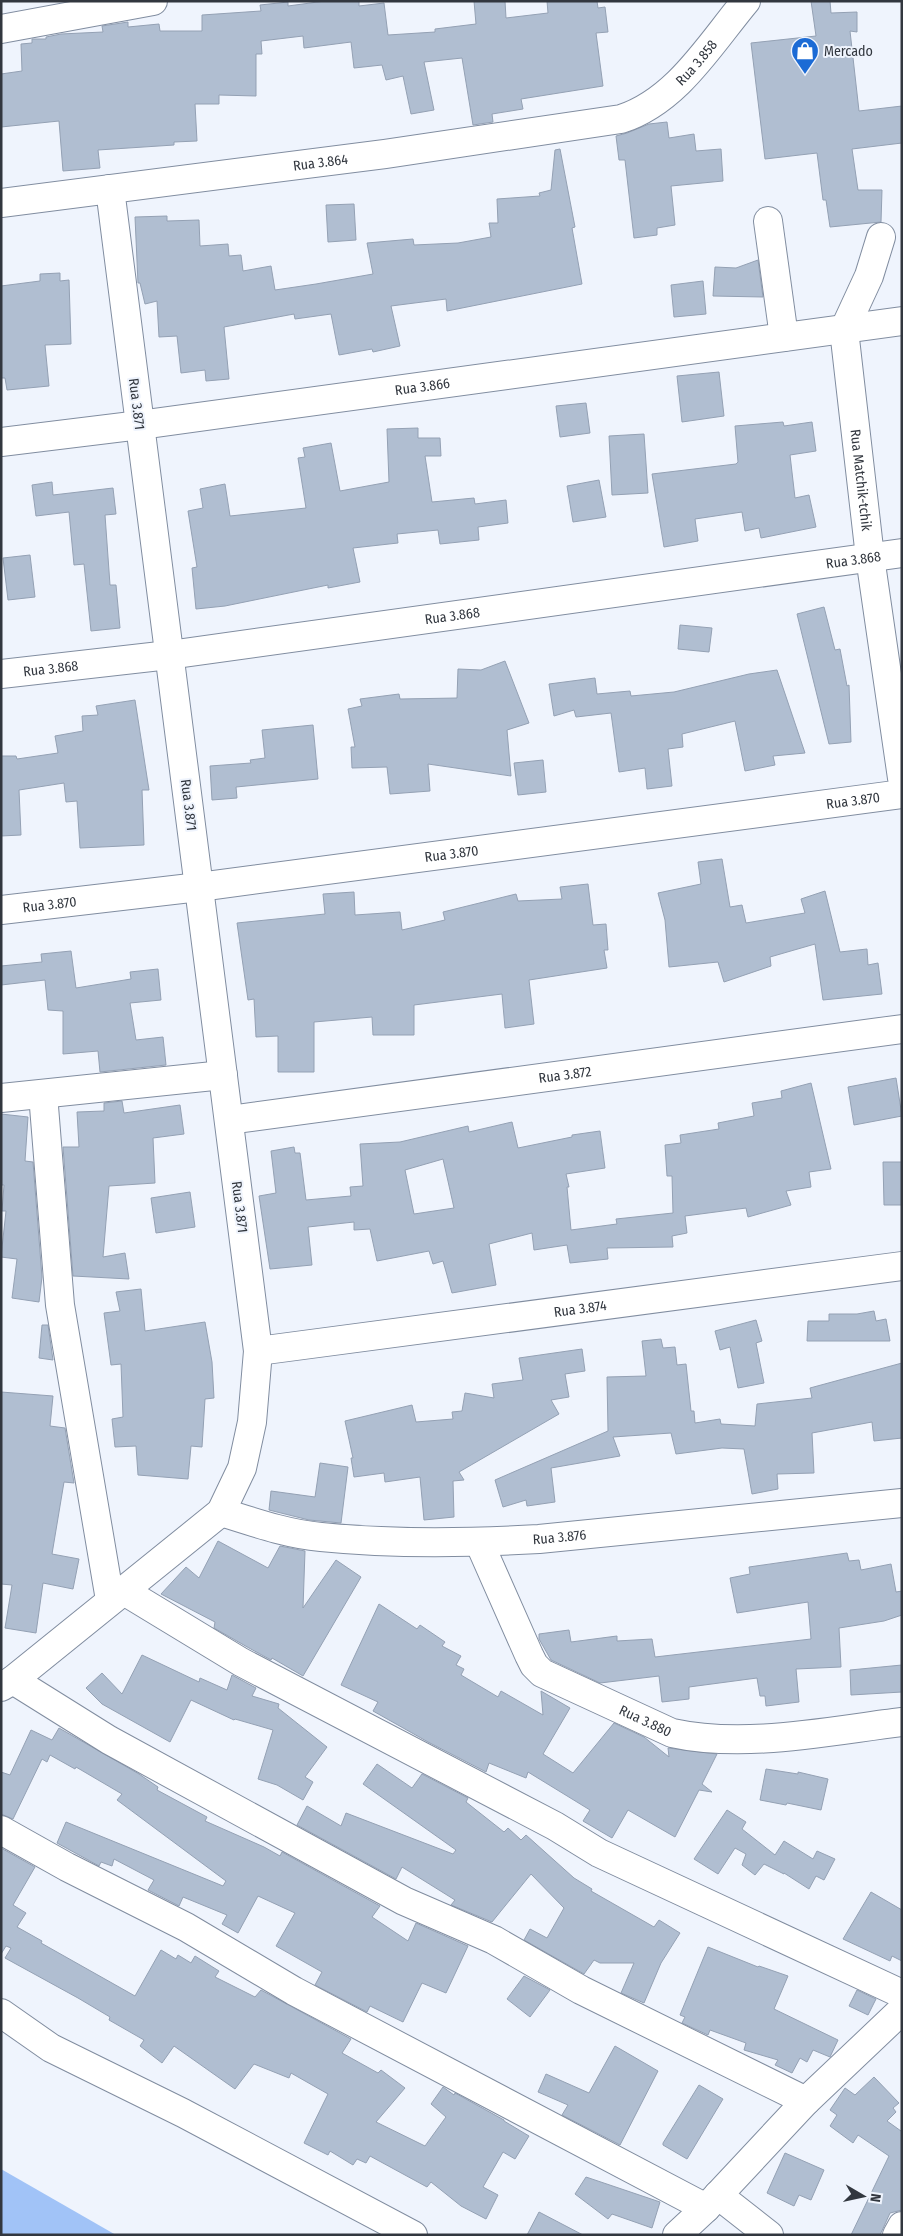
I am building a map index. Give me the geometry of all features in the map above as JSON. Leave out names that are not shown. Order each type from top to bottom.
[{"type":"street","points":[[1,29],[153,1]]},
{"type":"street","name":"Rua 3.858","points":[[639,113],[658,101],[684,78],[746,1]]},
{"type":"street","name":"Rua 3.864","points":[[1,203],[385,154],[621,119],[639,113]]},
{"type":"street","name":"Rua 3.871","points":[[110,189],[258,1351],[252,1422],[242,1468],[221,1512]]},
{"type":"street","points":[[768,221],[784,336]]},
{"type":"street","points":[[844,330],[869,276],[881,237]]},
{"type":"street","name":"Rua 3.866","points":[[1,442],[140,425],[902,321]]},
{"type":"street","name":"Rua Matchik-tchik","points":[[844,330],[870,557],[902,778]]},
{"type":"street","name":"Rua 3.868","points":[[1,674],[169,655],[902,553]]},
{"type":"street","name":"Rua 3.870","points":[[1,910],[902,794]]},
{"type":"street","name":"Rua 3.872","points":[[228,1120],[902,1029]]},
{"type":"street","points":[[1,1098],[223,1075]]},
{"type":"street","points":[[43,1094],[60,1305],[117,1595]]},
{"type":"street","name":"Rua 3.874","points":[[258,1351],[902,1266]]},
{"type":"street","name":"Rua 3.876","points":[[221,1512],[269,1526],[320,1537],[479,1542],[549,1538],[902,1503]]},
{"type":"street","points":[[221,1512],[7,1683],[404,1901],[494,1940],[581,1990],[806,2101]]},
{"type":"street","name":"Rua 3.880","points":[[479,1542],[529,1655],[534,1665],[542,1673],[672,1733],[691,1737],[737,1740],[902,1722]]},
{"type":"street","points":[[117,1595],[555,1826],[599,1853],[902,1994]]},
{"type":"street","points":[[1,1830],[67,1867],[186,1927],[294,1991],[712,2201],[769,2235]]},
{"type":"street","points":[[677,2235],[712,2201],[806,2101],[902,2010]]},
{"type":"street","points":[[1,2013],[51,2048],[183,2113],[413,2235]]},
{"type":"street","points":[[897,2235],[902,2226]]},
{"type":"shaded area","points":[[1,2169],[116,2235],[1,2235]]},
{"type":"building","points":[[325,1],[359,1],[359,6],[384,3],[388,35],[435,32],[435,29],[476,24],[474,1],[505,1],[506,18],[548,13],[547,1],[597,1],[598,8],[605,7],[608,32],[596,33],[603,86],[521,99],[523,109],[492,114],[493,122],[473,125],[462,58],[424,62],[434,110],[411,114],[403,76],[386,80],[382,65],[354,68],[351,42],[304,48],[303,36],[261,41],[262,54],[256,54],[256,96],[219,95],[219,104],[195,104],[197,141],[174,142],[174,145],[98,150],[100,168],[63,171],[59,121],[1,127],[1,74],[22,71],[21,44],[32,43],[32,39],[46,39],[46,37],[61,34],[103,32],[102,26],[128,22],[128,27],[159,24],[160,31],[202,31],[202,15],[261,11],[260,5],[288,2],[288,6]]},
{"type":"building","name":"Mercado","points":[[811,1],[830,1],[831,13],[857,12],[857,32],[850,31],[859,111],[902,106],[902,143],[852,149],[858,190],[882,190],[881,222],[830,227],[826,200],[823,200],[817,153],[765,159],[751,43],[816,36]]},
{"type":"building","points":[[667,122],[669,138],[694,134],[696,151],[721,149],[723,181],[671,186],[675,225],[657,228],[657,235],[634,238],[625,160],[619,160],[616,136],[649,124]]},
{"type":"building","points":[[560,149],[575,227],[572,228],[582,284],[447,311],[446,299],[391,306],[400,346],[373,352],[372,349],[339,355],[331,314],[295,319],[294,314],[224,327],[229,379],[206,381],[205,370],[181,373],[177,336],[159,337],[157,301],[145,304],[140,283],[138,283],[135,217],[167,216],[167,221],[199,220],[200,246],[228,244],[229,256],[241,255],[243,271],[271,266],[275,290],[316,284],[373,274],[367,243],[413,239],[414,245],[458,243],[491,237],[489,223],[498,223],[497,199],[540,196],[539,193],[551,190],[555,150]]},
{"type":"building","points":[[354,204],[356,240],[328,242],[326,205]]},
{"type":"building","points":[[758,260],[763,297],[713,296],[715,267],[736,268]]},
{"type":"building","points":[[60,273],[60,281],[69,280],[71,344],[45,345],[49,386],[7,390],[5,378],[1,378],[1,286],[40,281],[40,274]]},
{"type":"building","points":[[703,281],[706,314],[674,317],[671,285]]},
{"type":"building","points":[[719,372],[724,416],[682,422],[677,376]]},
{"type":"building","points":[[586,403],[590,433],[560,437],[556,406]]},
{"type":"building","points":[[783,422],[784,426],[812,422],[816,451],[790,455],[795,498],[809,495],[816,527],[761,538],[759,528],[745,531],[742,512],[695,519],[698,541],[664,547],[652,474],[736,464],[738,462],[735,426]]},
{"type":"building","points":[[418,428],[418,438],[440,438],[441,456],[425,456],[432,502],[474,498],[475,504],[506,500],[508,523],[478,527],[479,540],[440,544],[438,530],[397,534],[398,543],[353,548],[360,582],[328,588],[328,585],[225,606],[196,609],[192,568],[197,567],[188,511],[203,508],[200,489],[225,484],[230,516],[306,508],[298,458],[305,457],[303,448],[331,443],[340,491],[389,482],[387,429]]},
{"type":"building","points":[[644,434],[648,493],[612,495],[609,436]]},
{"type":"building","points":[[599,480],[606,517],[573,522],[567,486]]},
{"type":"building","points":[[52,482],[53,495],[113,488],[116,514],[105,515],[110,585],[116,585],[120,628],[91,631],[84,564],[74,565],[69,512],[36,516],[32,485]]},
{"type":"building","points":[[30,555],[35,597],[8,600],[3,558]]},
{"type":"building","points":[[824,607],[835,650],[840,649],[847,686],[849,685],[851,742],[829,744],[797,614]]},
{"type":"building","points":[[680,625],[712,628],[709,652],[678,649]]},
{"type":"building","points":[[505,661],[529,723],[507,730],[511,776],[428,764],[430,791],[390,794],[387,767],[352,768],[351,747],[355,747],[348,709],[362,706],[360,699],[399,694],[400,699],[457,698],[458,669],[481,670]]},
{"type":"building","points":[[777,670],[805,753],[773,756],[775,765],[745,771],[735,721],[682,734],[683,747],[668,749],[672,786],[647,789],[645,768],[619,772],[611,713],[576,717],[574,710],[554,716],[549,684],[595,678],[597,694],[630,691],[631,696],[674,692],[749,674]]},
{"type":"building","points":[[135,700],[149,790],[142,790],[144,845],[80,848],[77,801],[66,802],[64,783],[19,790],[21,835],[1,836],[1,756],[16,756],[17,759],[58,753],[55,736],[83,731],[82,716],[98,715],[96,706]]},
{"type":"building","points":[[313,725],[318,779],[236,787],[237,798],[212,800],[210,766],[251,763],[250,760],[265,758],[262,730]]},
{"type":"building","points":[[543,760],[546,792],[518,795],[514,763]]},
{"type":"building","points":[[722,859],[730,907],[742,905],[746,923],[805,913],[801,899],[825,891],[840,952],[867,949],[868,965],[878,963],[882,994],[823,1000],[815,944],[770,957],[771,966],[724,982],[718,962],[669,967],[665,920],[658,893],[701,884],[698,862]]},
{"type":"building","points":[[588,884],[593,925],[606,924],[608,950],[604,950],[607,968],[529,980],[534,1024],[505,1028],[502,994],[414,1005],[414,1035],[373,1035],[372,1017],[314,1022],[314,1072],[278,1072],[278,1036],[256,1037],[254,999],[248,1000],[237,923],[325,914],[323,894],[354,892],[355,915],[400,912],[402,930],[445,920],[443,912],[516,894],[518,901],[562,899],[560,887]]},
{"type":"building","points":[[71,951],[76,988],[131,979],[130,972],[158,969],[161,1000],[130,1003],[136,1040],[163,1037],[166,1065],[100,1072],[98,1051],[63,1054],[63,1011],[48,1010],[45,980],[1,985],[1,966],[42,962],[41,954]]},
{"type":"building","points":[[896,1078],[902,1116],[854,1125],[848,1087]]},
{"type":"building","points":[[811,1083],[831,1169],[809,1172],[811,1187],[786,1191],[791,1205],[748,1217],[746,1208],[685,1216],[687,1233],[672,1236],[673,1247],[607,1248],[608,1259],[570,1263],[567,1245],[534,1250],[532,1233],[489,1244],[496,1285],[452,1293],[443,1261],[433,1264],[429,1251],[377,1261],[370,1229],[354,1230],[354,1222],[308,1227],[312,1265],[270,1269],[259,1196],[276,1193],[271,1151],[294,1147],[295,1153],[300,1153],[306,1200],[351,1196],[350,1187],[363,1186],[360,1144],[400,1142],[468,1126],[469,1132],[512,1122],[518,1148],[572,1137],[572,1135],[600,1131],[605,1168],[566,1174],[569,1187],[567,1187],[571,1230],[617,1224],[616,1219],[673,1213],[672,1176],[667,1176],[665,1145],[681,1143],[680,1135],[719,1129],[718,1123],[754,1116],[752,1103],[782,1098],[781,1091]],"holes":[[[443,1159],[454,1208],[414,1214],[405,1170]]]},
{"type":"building","points":[[122,1101],[124,1113],[180,1105],[184,1134],[153,1138],[155,1183],[109,1186],[103,1257],[125,1253],[129,1279],[73,1276],[63,1147],[79,1147],[77,1112],[104,1111],[104,1103]]},
{"type":"building","points":[[1,1114],[28,1117],[25,1161],[33,1162],[42,1277],[39,1302],[12,1298],[17,1259],[1,1257],[6,1211],[2,1211],[4,1185],[1,1185]]},
{"type":"building","points":[[883,1162],[902,1162],[902,1205],[884,1205]]},
{"type":"building","points":[[190,1192],[195,1227],[156,1233],[151,1198]]},
{"type":"building","points":[[141,1289],[145,1331],[205,1322],[212,1362],[214,1398],[205,1399],[202,1447],[191,1446],[188,1479],[138,1475],[136,1446],[115,1447],[112,1419],[123,1417],[121,1364],[111,1365],[104,1313],[120,1311],[116,1292]]},
{"type":"building","points":[[874,1311],[876,1321],[886,1319],[890,1341],[807,1341],[808,1321],[829,1321],[829,1314],[857,1314]]},
{"type":"building","points":[[756,1320],[762,1341],[756,1343],[764,1383],[738,1388],[730,1347],[720,1350],[715,1331]]},
{"type":"building","points":[[42,1325],[48,1325],[53,1360],[39,1358]]},
{"type":"building","points":[[661,1339],[663,1348],[675,1347],[677,1365],[686,1364],[691,1411],[694,1411],[695,1423],[720,1419],[721,1424],[755,1426],[757,1404],[812,1398],[810,1388],[902,1363],[902,1438],[874,1441],[872,1422],[812,1433],[814,1473],[777,1474],[778,1489],[752,1494],[744,1449],[722,1448],[676,1454],[671,1433],[613,1437],[620,1456],[551,1468],[555,1502],[527,1506],[526,1500],[503,1507],[495,1480],[608,1431],[607,1377],[646,1376],[642,1341]]},
{"type":"building","points":[[582,1349],[585,1371],[565,1374],[569,1397],[551,1400],[559,1414],[459,1472],[464,1480],[453,1481],[454,1517],[424,1520],[420,1477],[385,1482],[384,1473],[354,1477],[351,1458],[353,1458],[345,1421],[412,1405],[416,1422],[453,1419],[452,1412],[462,1411],[465,1393],[494,1398],[492,1384],[523,1380],[519,1358]]},
{"type":"building","points":[[1,1392],[53,1396],[50,1426],[65,1428],[74,1483],[64,1482],[52,1554],[79,1559],[73,1589],[43,1583],[36,1633],[5,1628],[12,1585],[1,1584]]},
{"type":"building","points":[[320,1463],[348,1467],[341,1523],[309,1520],[269,1510],[271,1491],[315,1497]]},
{"type":"building","points":[[218,1541],[268,1568],[280,1546],[305,1551],[303,1608],[336,1560],[361,1577],[303,1676],[214,1628],[215,1622],[161,1594],[186,1567],[199,1578]]},
{"type":"building","points":[[847,1553],[849,1561],[859,1560],[861,1570],[891,1564],[896,1592],[902,1591],[902,1615],[884,1621],[839,1628],[841,1667],[796,1669],[799,1702],[766,1706],[765,1696],[760,1696],[757,1678],[689,1687],[689,1699],[662,1702],[659,1676],[600,1683],[551,1660],[539,1639],[539,1634],[569,1630],[571,1642],[617,1636],[617,1641],[652,1639],[655,1657],[811,1639],[808,1602],[737,1613],[730,1578],[750,1574],[749,1567]]},
{"type":"building","points":[[379,1604],[417,1629],[420,1625],[445,1642],[442,1646],[461,1656],[456,1665],[464,1669],[461,1675],[498,1697],[501,1691],[543,1715],[541,1691],[570,1708],[543,1754],[573,1773],[614,1723],[644,1737],[669,1757],[668,1748],[717,1754],[702,1784],[712,1792],[699,1790],[675,1837],[628,1810],[612,1838],[583,1821],[590,1810],[528,1772],[526,1778],[489,1763],[486,1772],[373,1711],[378,1702],[341,1685]]},
{"type":"building","points":[[142,1655],[199,1682],[200,1678],[227,1690],[232,1675],[256,1688],[252,1696],[279,1704],[278,1708],[327,1747],[305,1777],[313,1782],[303,1800],[277,1785],[258,1779],[273,1730],[234,1720],[191,1700],[170,1742],[102,1704],[86,1688],[102,1673],[122,1694]]},
{"type":"building","points":[[902,1665],[902,1692],[851,1695],[850,1670]]},
{"type":"building","points":[[59,1728],[139,1774],[158,1787],[157,1790],[207,1817],[205,1821],[280,1856],[282,1852],[380,1906],[372,1917],[408,1941],[416,1923],[468,1946],[446,1993],[422,1983],[403,2022],[370,2006],[367,2012],[315,1985],[322,1972],[276,1946],[295,1913],[258,1896],[238,1933],[222,1924],[227,1915],[183,1897],[179,1906],[148,1890],[154,1880],[114,1859],[112,1866],[101,1862],[99,1866],[57,1843],[66,1822],[223,1886],[226,1881],[117,1800],[122,1794],[76,1767],[75,1769],[50,1755],[47,1762],[42,1759],[13,1819],[1,1814],[1,1772],[10,1775],[31,1730],[52,1740]]},
{"type":"building","points":[[377,1764],[412,1788],[422,1774],[468,1798],[466,1802],[504,1832],[508,1828],[521,1840],[526,1835],[574,1878],[592,1889],[591,1891],[654,1927],[659,1920],[680,1933],[661,1963],[644,2003],[621,1993],[634,1963],[600,1963],[594,1960],[584,1974],[524,1940],[530,1929],[547,1938],[564,1908],[531,1874],[492,1922],[451,1905],[455,1900],[402,1867],[396,1879],[297,1825],[307,1806],[341,1826],[346,1813],[453,1854],[456,1850],[363,1784]]},
{"type":"building","points":[[766,1769],[798,1774],[798,1772],[828,1779],[821,1810],[760,1800]]},
{"type":"building","points":[[727,1810],[746,1822],[742,1829],[775,1855],[784,1841],[813,1859],[817,1851],[835,1859],[824,1880],[816,1876],[809,1889],[784,1873],[764,1864],[755,1875],[742,1865],[746,1854],[735,1848],[718,1874],[694,1859]]},
{"type":"building","points":[[1,1848],[35,1867],[13,1905],[26,1913],[17,1927],[42,1941],[41,1943],[135,1996],[161,1950],[176,1959],[178,1955],[191,1963],[195,1956],[219,1971],[215,1977],[255,1997],[261,1990],[351,2039],[342,2053],[378,2073],[381,2070],[405,2088],[376,2122],[425,2146],[446,2117],[431,2104],[443,2087],[454,2095],[455,2093],[504,2120],[529,2136],[515,2159],[503,2152],[483,2187],[498,2195],[486,2219],[461,2206],[431,2182],[427,2187],[370,2156],[366,2163],[357,2159],[353,2165],[330,2151],[328,2155],[304,2143],[328,2094],[291,2073],[289,2078],[254,2064],[235,2089],[174,2046],[162,2063],[140,2046],[144,2040],[109,2020],[110,2017],[5,1958],[11,1948],[6,1946],[1,1954]]},
{"type":"building","points":[[871,1892],[902,1910],[902,1961],[892,1956],[890,1961],[843,1939]]},
{"type":"building","points":[[708,1947],[758,1967],[788,1976],[774,2009],[838,2040],[830,2057],[813,2050],[807,2062],[800,2058],[792,2073],[775,2065],[778,2060],[744,2050],[746,2043],[710,2030],[708,2035],[682,2023],[685,2017],[680,2015]]},
{"type":"building","points":[[524,1976],[550,1990],[530,2017],[507,1999]]},
{"type":"building","points":[[857,1990],[876,1999],[868,2015],[849,2006]]},
{"type":"building","points":[[615,2046],[658,2071],[620,2145],[562,2115],[568,2105],[538,2092],[546,2074],[589,2093]]},
{"type":"building","points":[[874,2077],[899,2103],[893,2108],[896,2112],[887,2121],[901,2131],[902,2128],[902,2210],[890,2213],[880,2235],[851,2235],[889,2156],[858,2135],[853,2143],[830,2126],[837,2115],[830,2110],[845,2088],[855,2095]]},
{"type":"building","points":[[699,2085],[723,2099],[687,2159],[663,2145],[663,2143]]},
{"type":"building","points":[[785,2153],[824,2170],[811,2200],[799,2195],[794,2206],[767,2193]]},
{"type":"building","points":[[586,2177],[660,2202],[652,2228],[612,2214],[608,2219],[575,2194]]},
{"type":"building","points":[[539,2212],[583,2235],[527,2235]]},
{"type":"place","name":"Mercado","points":[[805,75]]}]
